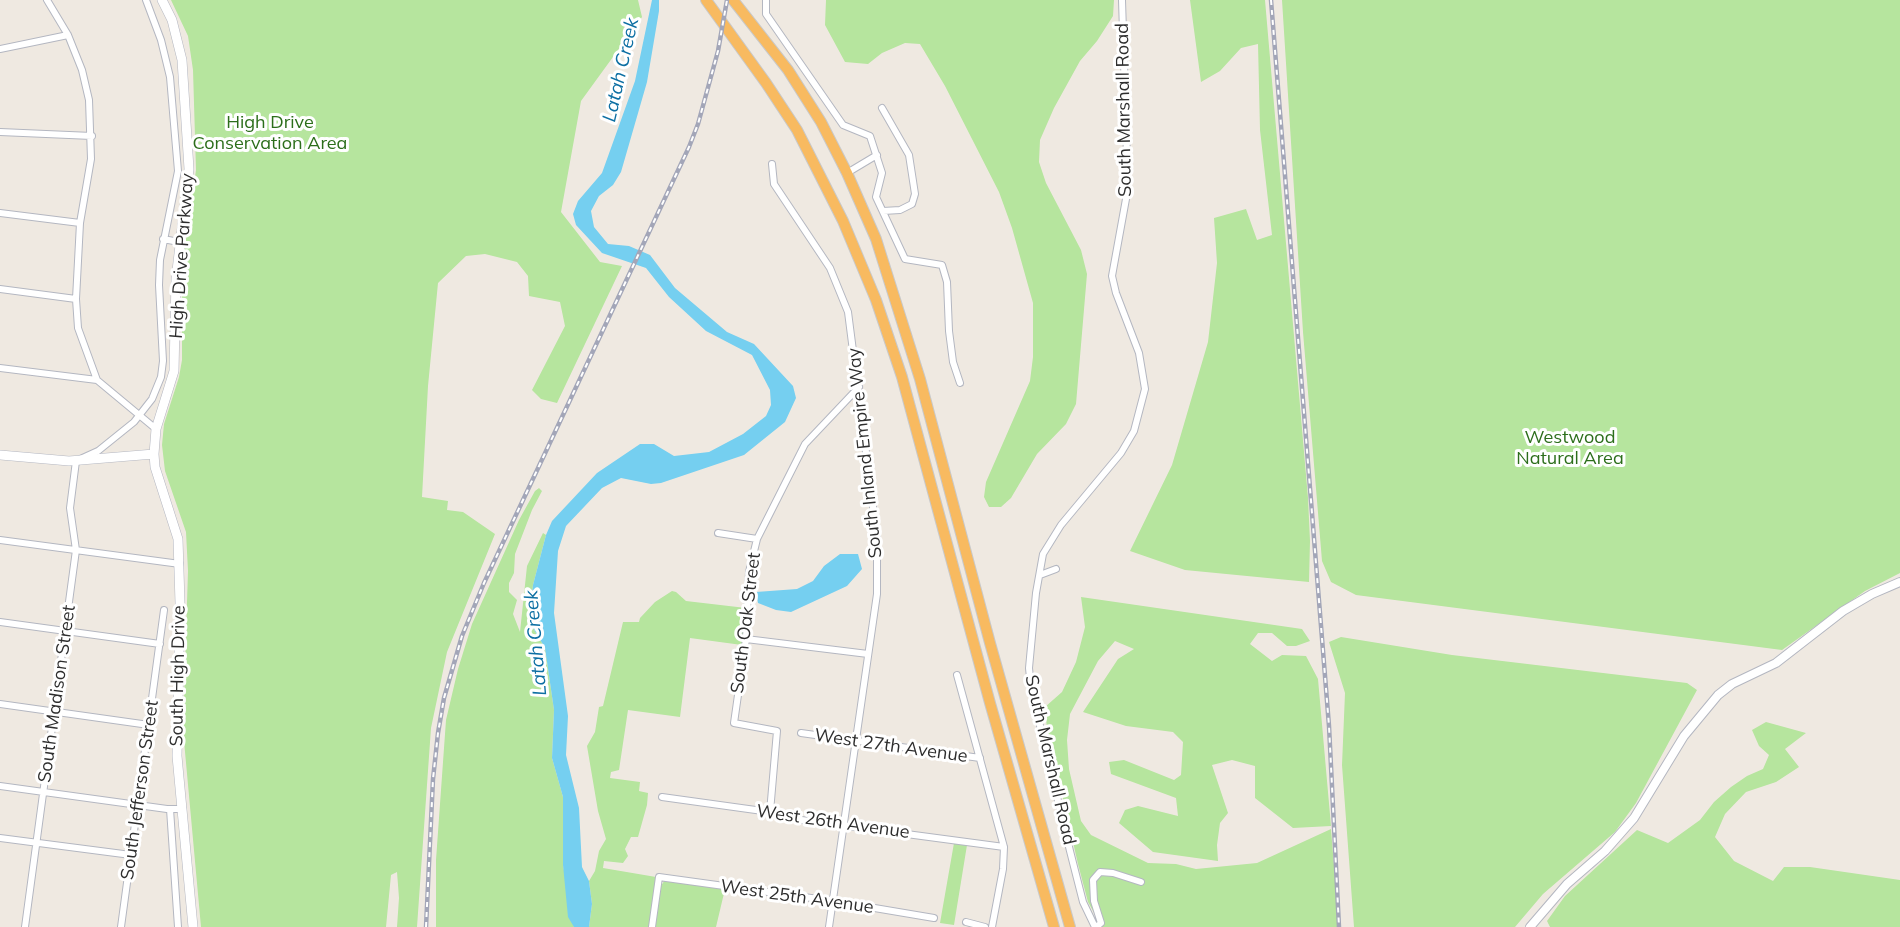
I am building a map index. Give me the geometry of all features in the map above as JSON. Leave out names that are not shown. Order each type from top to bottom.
[{"type":"highway","points":[[706,0],[797,130],[843,221],[876,300],[902,377],[952,559]]},
{"type":"highway","points":[[733,0],[788,70],[821,122],[876,239],[947,475],[990,643],[1070,927]]},
{"type":"highway","points":[[990,643],[964,562],[957,558],[952,559],[948,561],[947,568],[977,655],[1054,927]]},
{"type":"main road","name":"High Drive Parkway","points":[[156,429],[174,371],[180,242],[189,169],[184,76],[179,42],[162,0]]},
{"type":"main road","name":"South High Drive","points":[[156,429],[153,454],[155,467],[178,539],[180,564],[177,734],[193,927]]},
{"type":"main road","points":[[0,455],[76,461],[153,454]]},
{"type":"street","points":[[47,0],[68,35],[82,70],[89,100],[92,159],[80,223],[76,299],[78,328],[97,380],[156,429]]},
{"type":"street","points":[[76,461],[108,444],[139,416],[152,399],[161,377],[163,361],[159,285],[163,239],[178,171],[170,77],[161,40],[146,0]]},
{"type":"street","points":[[766,0],[766,14],[843,125],[870,136],[882,173],[876,197],[905,258],[942,265],[947,282],[953,362],[960,383]]},
{"type":"street","name":"South Marshall Road","points":[[1095,927],[1083,902],[1031,688],[1029,668],[1043,554],[1061,525],[1121,453],[1134,431],[1145,390],[1139,353],[1112,276],[1128,188],[1122,0]]},
{"type":"street","points":[[0,49],[68,35]]},
{"type":"street","points":[[170,77],[184,76]]},
{"type":"street","points":[[882,108],[909,155],[915,194],[912,204],[900,210],[883,211]]},
{"type":"street","points":[[0,132],[92,136]]},
{"type":"street","points":[[847,173],[877,155]]},
{"type":"street","name":"South Inland Empire Way","points":[[772,164],[771,178],[774,184],[830,268],[848,312],[877,538],[877,594],[830,927]]},
{"type":"street","points":[[0,213],[80,223]]},
{"type":"street","points":[[163,239],[180,242]]},
{"type":"street","points":[[0,289],[76,299]]},
{"type":"street","points":[[160,311],[176,312]]},
{"type":"street","points":[[0,368],[97,380]]},
{"type":"street","name":"South Oak Street","points":[[770,812],[777,731],[734,724],[746,639],[749,572],[757,539],[805,444],[859,387]]},
{"type":"street","name":"South Madison Street","points":[[25,927],[76,551],[70,508],[76,461]]},
{"type":"street","points":[[718,533],[757,539]]},
{"type":"street","points":[[0,540],[180,564]]},
{"type":"street","points":[[1040,575],[1056,569]]},
{"type":"street","points":[[1530,927],[1567,884],[1605,851],[1634,818],[1684,736],[1718,695],[1740,680],[1776,663],[1853,605],[1900,582]]},
{"type":"street","name":"South Jefferson Street","points":[[121,927],[164,611]]},
{"type":"street","points":[[0,622],[160,644]]},
{"type":"street","points":[[746,639],[868,654]]},
{"type":"street","points":[[957,675],[1004,846],[1003,869],[992,927]]},
{"type":"street","points":[[0,704],[149,725]]},
{"type":"street","name":"West 27th Avenue","points":[[801,733],[980,758]]},
{"type":"street","points":[[0,786],[183,809]]},
{"type":"street","name":"West 26th Avenue","points":[[662,797],[770,812],[794,819],[1004,846]]},
{"type":"street","points":[[170,809],[178,927]]},
{"type":"street","points":[[0,838],[131,855]]},
{"type":"street","points":[[1095,927],[1101,923],[1094,901],[1093,880],[1100,872],[1113,873],[1141,882]]},
{"type":"street","name":"West 25th Avenue","points":[[652,927],[659,877],[933,918]]},
{"type":"street","points":[[966,922],[985,927]]},
{"type":"green space","name":"High Drive Conservation Area","points":[[171,0],[638,0],[642,17],[581,101],[561,212],[600,262],[622,266],[557,403],[541,399],[532,390],[565,326],[560,302],[529,296],[528,276],[517,262],[485,254],[466,256],[438,283],[428,386],[422,497],[448,501],[447,510],[463,512],[495,534],[447,652],[431,728],[417,927],[397,927],[397,872],[391,875],[386,927],[201,927],[183,730],[188,571],[186,532],[165,471],[162,445],[164,424],[182,360],[182,267],[196,170],[193,70],[188,36]]},
{"type":"green space","points":[[826,0],[1114,0],[1113,16],[1080,61],[1040,140],[1039,162],[1046,183],[1081,250],[1087,274],[1076,404],[1066,424],[1037,454],[1011,498],[1001,507],[989,507],[984,497],[986,482],[1030,381],[1033,357],[1033,303],[1012,228],[999,192],[945,86],[920,44],[905,43],[882,53],[868,64],[845,62],[825,25]]},
{"type":"green space","points":[[1190,0],[1265,0],[1308,498],[1309,582],[1185,570],[1130,551],[1172,465],[1208,342],[1217,263],[1214,218],[1246,209],[1257,240],[1272,235],[1260,130],[1258,44],[1241,48],[1220,71],[1201,82]]},
{"type":"green space","name":"Westwood Natural Area","points":[[1282,0],[1900,0],[1900,573],[1865,591],[1782,650],[1356,595],[1331,582],[1322,561],[1303,332]]},
{"type":"green space","points":[[539,488],[542,491],[515,554],[509,592],[517,600],[513,614],[520,632],[527,566],[543,533],[546,535],[533,585],[529,621],[545,648],[554,710],[552,758],[563,797],[563,865],[574,927],[436,927],[436,860],[446,720],[472,624],[519,520]]},
{"type":"green space","points":[[672,591],[686,601],[746,608],[742,645],[690,638],[680,717],[628,710],[619,770],[611,772],[610,778],[640,782],[639,791],[648,793],[647,805],[638,837],[631,837],[625,849],[628,856],[623,863],[604,861],[603,868],[656,877],[649,927],[589,927],[592,904],[589,881],[606,839],[598,811],[587,746],[595,732],[599,707],[603,706],[623,622],[639,622],[655,602]]},
{"type":"green space","points":[[1081,597],[1302,629],[1310,641],[1296,646],[1287,646],[1272,633],[1258,633],[1250,644],[1272,661],[1282,655],[1306,656],[1318,679],[1331,826],[1293,828],[1255,798],[1255,766],[1232,760],[1212,765],[1228,813],[1220,823],[1218,861],[1153,852],[1119,823],[1125,810],[1138,806],[1178,816],[1176,798],[1111,774],[1109,762],[1124,760],[1174,780],[1181,775],[1183,742],[1173,732],[1126,726],[1083,712],[1118,659],[1134,649],[1115,641],[1098,661],[1070,714],[1067,740],[1069,769],[1081,821],[1091,835],[1148,863],[1176,864],[1196,869],[1257,863],[1331,829],[1339,927],[1102,927],[1088,902],[1078,864],[1047,729],[1045,707],[1062,692],[1076,662],[1085,627]]},
{"type":"green space","points":[[1341,637],[1452,655],[1687,683],[1697,690],[1636,803],[1615,832],[1543,894],[1515,927],[1354,927],[1342,765],[1345,693],[1329,642]]},
{"type":"green space","points":[[1766,722],[1806,733],[1785,749],[1799,767],[1776,782],[1746,792],[1725,814],[1715,837],[1734,861],[1773,881],[1784,867],[1810,867],[1900,880],[1900,927],[1550,927],[1547,921],[1565,896],[1637,830],[1668,843],[1700,820],[1714,802],[1731,787],[1763,769],[1769,755],[1759,746],[1752,730]]},
{"type":"green space","points":[[954,843],[967,845],[954,925],[940,923]]},
{"type":"green space","points":[[665,880],[725,889],[716,927],[655,927],[660,887]]},
{"type":"water","points":[[652,0],[659,0],[659,11],[647,82],[621,172],[613,185],[599,196],[591,211],[594,227],[608,244],[629,246],[650,255],[675,288],[727,332],[754,344],[793,386],[796,398],[785,422],[744,455],[661,483],[651,484],[621,478],[602,488],[566,526],[558,551],[554,613],[568,716],[566,755],[579,808],[582,867],[589,881],[592,904],[589,927],[574,927],[568,917],[563,865],[563,797],[552,758],[554,710],[545,648],[529,621],[533,585],[546,535],[552,521],[597,473],[640,444],[654,444],[674,456],[709,452],[743,434],[766,416],[771,405],[770,390],[752,355],[706,331],[669,297],[646,268],[602,253],[576,225],[573,214],[578,201],[602,173],[635,81]]},
{"type":"water","points":[[840,554],[858,554],[862,569],[847,586],[791,612],[758,603],[756,592],[797,589],[813,581],[824,566]]},
{"type":"railway","points":[[426,927],[433,779],[438,733],[444,698],[462,636],[484,583],[689,147],[718,51],[727,0]]},
{"type":"railway","points":[[1271,0],[1329,726],[1339,927]]},
{"type":"water label","name":"Latah Creek","points":[[621,70]]},
{"type":"water label","name":"Latah Creek","points":[[536,643]]}]
